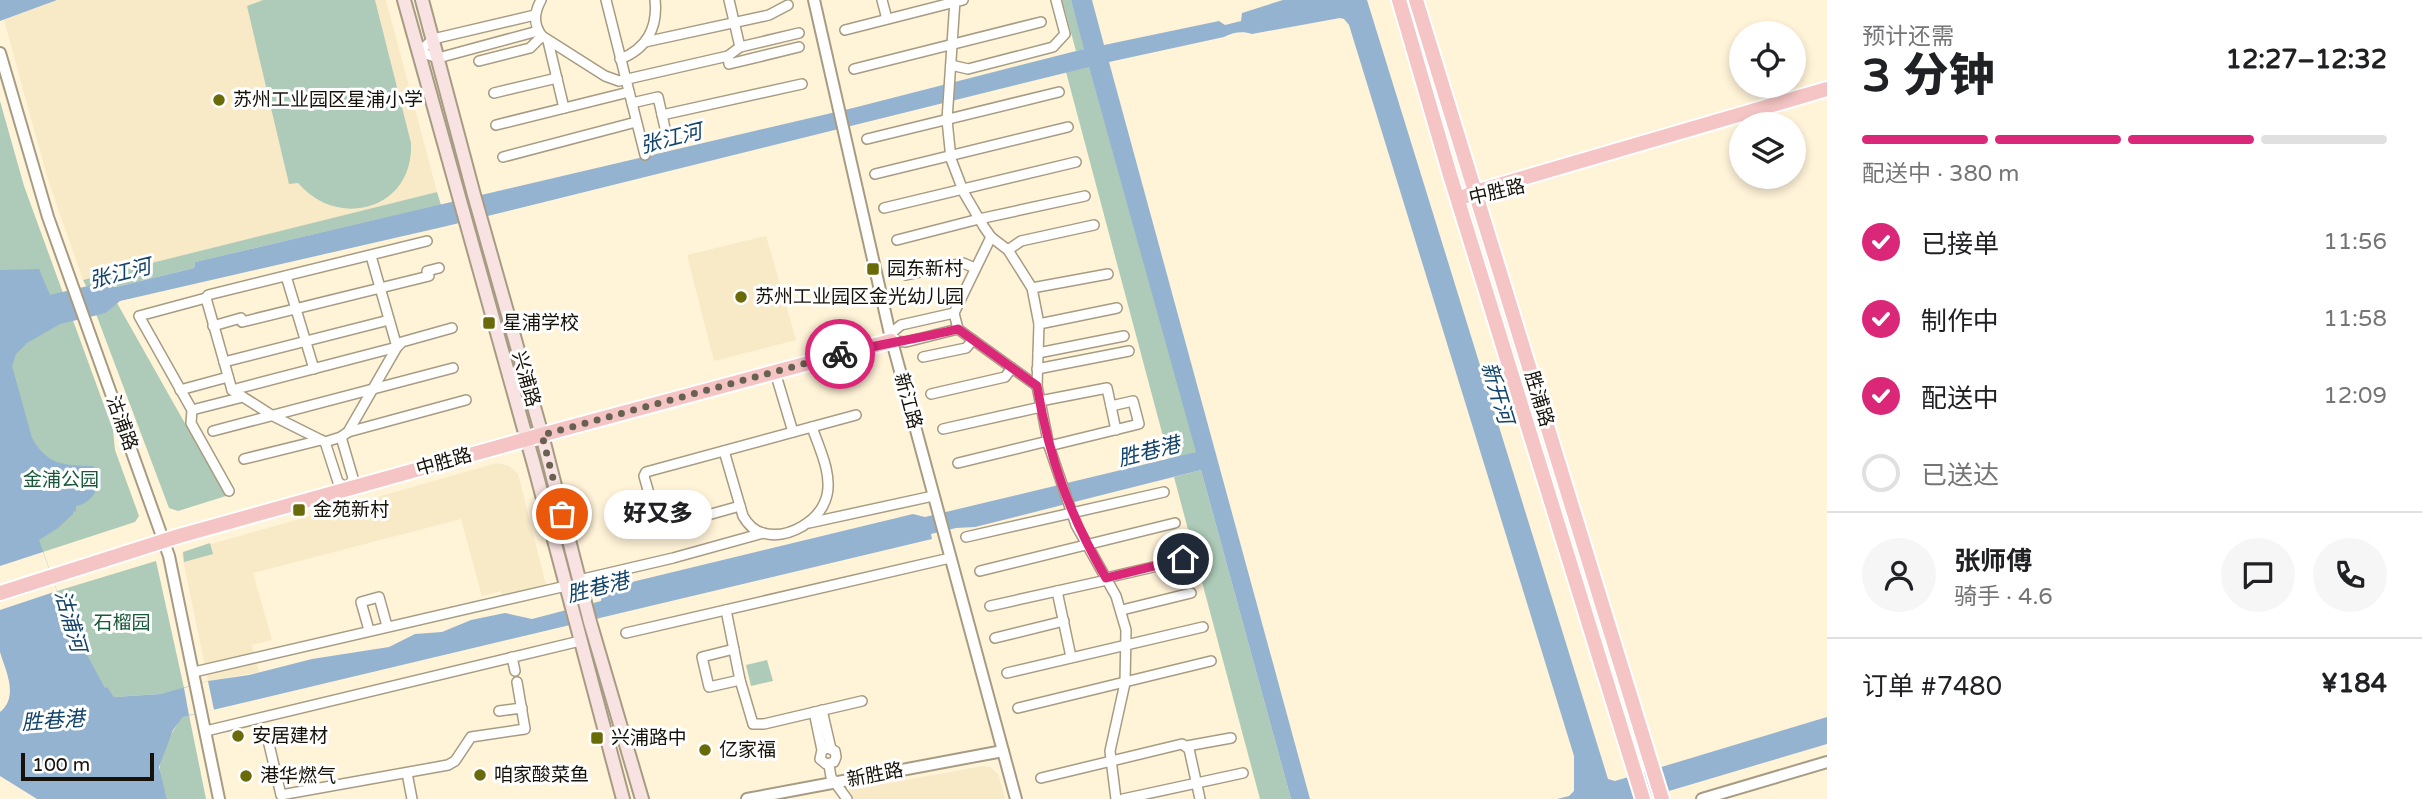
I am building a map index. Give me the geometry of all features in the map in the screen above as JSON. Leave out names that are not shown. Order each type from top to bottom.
[{"type":"main road","name":"兴浦路","points":[[404,0],[623,799]]},
{"type":"main road","name":"兴浦路","points":[[422,0],[541,431],[590,622],[642,799]]},
{"type":"main road","name":"胜浦路","points":[[1399,0],[1458,201],[1643,799]]},
{"type":"main road","name":"胜浦路","points":[[1416,0],[1661,796]]},
{"type":"main road","name":"中胜路","points":[[1476,196],[1827,89]]},
{"type":"main road","name":"中胜路","points":[[1458,201],[1827,99]]},
{"type":"main road","name":"中胜路","points":[[0,583],[50,571],[346,483],[775,372],[890,337]]},
{"type":"main road","name":"中胜路","points":[[541,431],[890,337]]},
{"type":"main road","name":"中胜路","points":[[0,593],[50,571]]},
{"type":"street","points":[[541,0],[535,15],[557,78],[564,108]]},
{"type":"street","points":[[606,0],[645,155]]},
{"type":"street","points":[[620,59],[630,55],[645,42],[652,31],[656,18],[655,0]]},
{"type":"street","points":[[729,0],[740,47]]},
{"type":"street","name":"新江路","points":[[814,0],[890,337],[1016,799]]},
{"type":"street","points":[[883,0],[887,19]]},
{"type":"street","points":[[951,65],[968,69],[1053,47],[1065,34],[1056,0]]},
{"type":"street","points":[[845,30],[958,1],[947,120],[951,155],[963,189],[979,219],[991,237],[1008,250],[1032,288],[1039,324],[1037,386],[1049,444],[1070,509],[1122,610],[1126,644],[1125,682],[1114,730],[1111,762],[1116,799]]},
{"type":"street","points":[[645,42],[769,15],[788,5]]},
{"type":"street","points":[[535,15],[433,38],[419,52],[438,58],[543,36],[605,76],[626,81],[727,56],[740,47],[799,33]]},
{"type":"street","points":[[855,69],[1041,22]]},
{"type":"street","points":[[479,61],[530,48],[543,36]]},
{"type":"street","points":[[727,56],[729,64],[799,47]]},
{"type":"street","name":"沽浦路","points":[[0,53],[37,184],[162,536],[194,672],[219,799]]},
{"type":"street","points":[[494,93],[557,78]]},
{"type":"street","points":[[662,115],[802,83]]},
{"type":"street","points":[[496,125],[629,92]]},
{"type":"street","points":[[867,139],[1059,92]]},
{"type":"street","points":[[632,103],[658,97],[667,136],[688,132]]},
{"type":"street","points":[[503,157],[636,122]]},
{"type":"street","points":[[875,174],[1068,127]]},
{"type":"street","points":[[884,208],[1076,162]]},
{"type":"street","points":[[897,240],[1085,196]]},
{"type":"street","points":[[1008,250],[1021,242],[1094,225]]},
{"type":"street","points":[[991,237],[954,313],[958,329],[1037,386]]},
{"type":"street","points":[[229,491],[191,423],[192,410],[139,316],[208,295],[427,242]]},
{"type":"street","points":[[371,256],[397,347]]},
{"type":"street","points":[[906,275],[963,263],[975,268]]},
{"type":"street","points":[[213,326],[241,318],[243,322],[429,276],[427,271],[439,268]]},
{"type":"street","points":[[1032,288],[1108,274]]},
{"type":"street","points":[[286,276],[314,369]]},
{"type":"street","points":[[205,298],[232,390],[273,416],[323,441],[346,483]]},
{"type":"street","points":[[1039,324],[1117,308]]},
{"type":"street","points":[[954,313],[901,325],[890,337],[906,342],[958,329]]},
{"type":"street","points":[[224,362],[389,320]]},
{"type":"street","points":[[346,483],[345,435],[397,347],[402,342],[452,328]]},
{"type":"street","points":[[1038,353],[1124,336]]},
{"type":"street","points":[[923,357],[966,348],[973,340]]},
{"type":"street","points":[[232,390],[397,347]]},
{"type":"street","points":[[1037,369],[1129,351]]},
{"type":"street","points":[[213,431],[453,368]]},
{"type":"street","points":[[931,394],[1005,377],[1012,368]]},
{"type":"street","points":[[775,372],[793,432]]},
{"type":"street","points":[[180,390],[228,377]]},
{"type":"street","points":[[943,429],[1107,388],[1116,430]]},
{"type":"street","points":[[192,410],[243,397]]},
{"type":"street","points":[[243,459],[323,441],[466,400]]},
{"type":"street","points":[[958,463],[1139,424],[1132,401],[1111,406]]},
{"type":"street","points":[[740,506],[665,527],[657,522],[644,481],[646,472],[856,415]]},
{"type":"street","points":[[809,523],[822,508],[828,485],[812,427]]},
{"type":"street","points":[[724,451],[747,523],[763,533]]},
{"type":"street","points":[[966,537],[1070,509],[1164,492]]},
{"type":"street","points":[[579,580],[763,533],[776,533],[809,523],[933,496]]},
{"type":"street","points":[[980,571],[1175,523]]},
{"type":"street","points":[[626,633],[950,558]]},
{"type":"street","points":[[990,606],[1183,559]]},
{"type":"street","points":[[1057,591],[1071,657]]},
{"type":"street","points":[[194,672],[511,598],[568,592]]},
{"type":"street","points":[[1122,610],[1191,593]]},
{"type":"street","points":[[369,630],[361,602],[379,597],[387,625]]},
{"type":"street","points":[[726,610],[752,724],[758,725],[862,701]]},
{"type":"street","points":[[995,638],[1063,621]]},
{"type":"street","points":[[1007,673],[1203,627]]},
{"type":"street","points":[[206,731],[264,723],[580,641]]},
{"type":"street","points":[[734,649],[702,657],[709,687],[740,680]]},
{"type":"street","points":[[512,657],[514,671]]},
{"type":"street","points":[[1018,708],[1211,661]]},
{"type":"street","points":[[268,740],[281,795],[448,765],[455,761],[471,737],[525,729],[517,682]]},
{"type":"street","points":[[499,711],[522,708]]},
{"type":"street","points":[[818,711],[827,749],[836,754],[831,763],[836,782],[847,799]]},
{"type":"street","points":[[1041,778],[1182,744],[1186,746],[1231,738]]},
{"type":"street","points":[[1186,746],[1200,799]]},
{"type":"street","points":[[827,749],[820,759],[823,763],[831,763]]},
{"type":"street","name":"新胜路","points":[[747,799],[1003,751]]},
{"type":"street","points":[[1702,799],[1827,762]]},
{"type":"street","points":[[407,773],[412,799]]},
{"type":"street","points":[[1123,799],[1243,773]]},
{"type":"shaded area","name":"苏州工业园区星浦小学","points":[[57,0],[386,0],[437,192],[83,280],[48,180],[4,20]]},
{"type":"shaded area","name":"苏州工业园区金光幼儿园","points":[[766,236],[796,340],[714,361],[687,255]]},
{"type":"shaded area","points":[[497,463],[509,466],[518,474],[548,593],[503,604],[501,591],[482,596],[461,519],[253,573],[272,640],[252,645],[259,672],[208,681],[183,552]]},
{"type":"shaded area","points":[[983,766],[990,767],[998,774],[1005,799],[852,799],[845,791]]},
{"type":"green space","points":[[263,0],[375,0],[411,143],[409,166],[400,184],[387,197],[371,206],[352,209],[333,206],[314,198],[298,183],[289,184],[247,6]]},
{"type":"green space","points":[[1062,0],[1071,0],[1085,49],[1076,51]]},
{"type":"green space","points":[[1089,66],[1197,452],[1169,459],[1066,72]]},
{"type":"green space","name":"金浦公园","points":[[0,101],[24,186],[113,430],[115,450],[139,516],[135,522],[0,566]]},
{"type":"green space","points":[[437,192],[441,205],[195,262],[194,268],[116,287],[86,286],[83,280]]},
{"type":"green space","name":"金浦公园","points":[[117,303],[226,496],[178,511],[169,508],[96,314],[106,313]]},
{"type":"green space","points":[[1201,470],[1291,799],[1260,799],[1174,477]]},
{"type":"green space","points":[[210,543],[213,554],[184,562],[183,552]]},
{"type":"green space","name":"石榴园","points":[[156,561],[184,688],[160,694],[114,697],[105,689],[57,599],[57,591]]},
{"type":"green space","points":[[767,660],[773,681],[751,686],[746,665]]},
{"type":"green space","points":[[189,715],[206,799],[167,799],[160,774],[161,758],[175,727],[183,717]]},
{"type":"water","points":[[0,0],[57,0],[0,21]]},
{"type":"water","name":"胜巷港","points":[[1071,0],[1092,0],[1104,45],[1219,21],[1225,25],[1241,21],[1242,13],[1283,0],[1367,0],[1608,779],[1615,781],[1827,717],[1827,744],[1642,799],[1557,799],[1569,796],[1574,791],[1574,756],[1349,25],[1340,18],[1252,34],[1234,33],[1109,62],[1310,799],[1291,799],[1201,470],[975,527],[931,534],[932,539],[183,717],[173,730],[159,767],[167,799],[37,799],[0,776],[0,712],[6,706],[10,691],[0,652],[0,270],[39,269],[50,295],[92,285],[116,287],[194,268],[195,262],[853,108],[1084,49]],"holes":[[[1089,67],[1196,452],[925,517],[913,514],[603,589],[601,601],[532,619],[505,613],[471,620],[442,632],[415,634],[389,647],[312,659],[160,694],[114,697],[107,687],[105,688],[57,599],[57,591],[39,540],[58,528],[76,511],[76,506],[90,499],[98,485],[101,485],[101,475],[93,466],[73,465],[51,459],[38,447],[32,438],[12,366],[16,354],[27,343],[60,324],[106,313],[120,301],[447,226]]]},
{"type":"pier","points":[[43,552],[57,591],[0,610],[0,566]]},
{"type":"pier","points":[[208,681],[214,710],[189,715],[184,688]]},
{"type":"tunnel","points":[[265,728],[268,740]]},
{"type":"way so far","points":[[562,514],[542,435],[840,354]]},
{"type":"place","name":"苏州工业园区星浦小学","points":[[219,100]]},
{"type":"place","name":"园东新村","points":[[873,269]]},
{"type":"place","name":"苏州工业园区金光幼儿园","points":[[741,297]]},
{"type":"place","name":"星浦学校","points":[[489,323]]},
{"type":"place","name":"金苑新村","points":[[299,510]]},
{"type":"place","name":"好又多","points":[[562,514]]},
{"type":"place","name":"安居建材","points":[[238,736]]},
{"type":"place","name":"兴浦路中","points":[[597,738]]},
{"type":"place","name":"亿家福","points":[[705,750]]},
{"type":"place","name":"咱家酸菜鱼","points":[[480,775]]},
{"type":"place","name":"港华燃气","points":[[246,776]]},
{"type":"route","points":[[840,354],[891,341],[906,342],[958,329],[1037,386],[1054,464],[1076,525],[1106,578],[1183,559]]},
{"type":"water label","name":"张江河","points":[[671,139]]},
{"type":"water label","name":"张江河","points":[[120,274]]},
{"type":"water label","name":"新开河","points":[[1497,393]]},
{"type":"water label","name":"沽浦河","points":[[70,621]]}]
